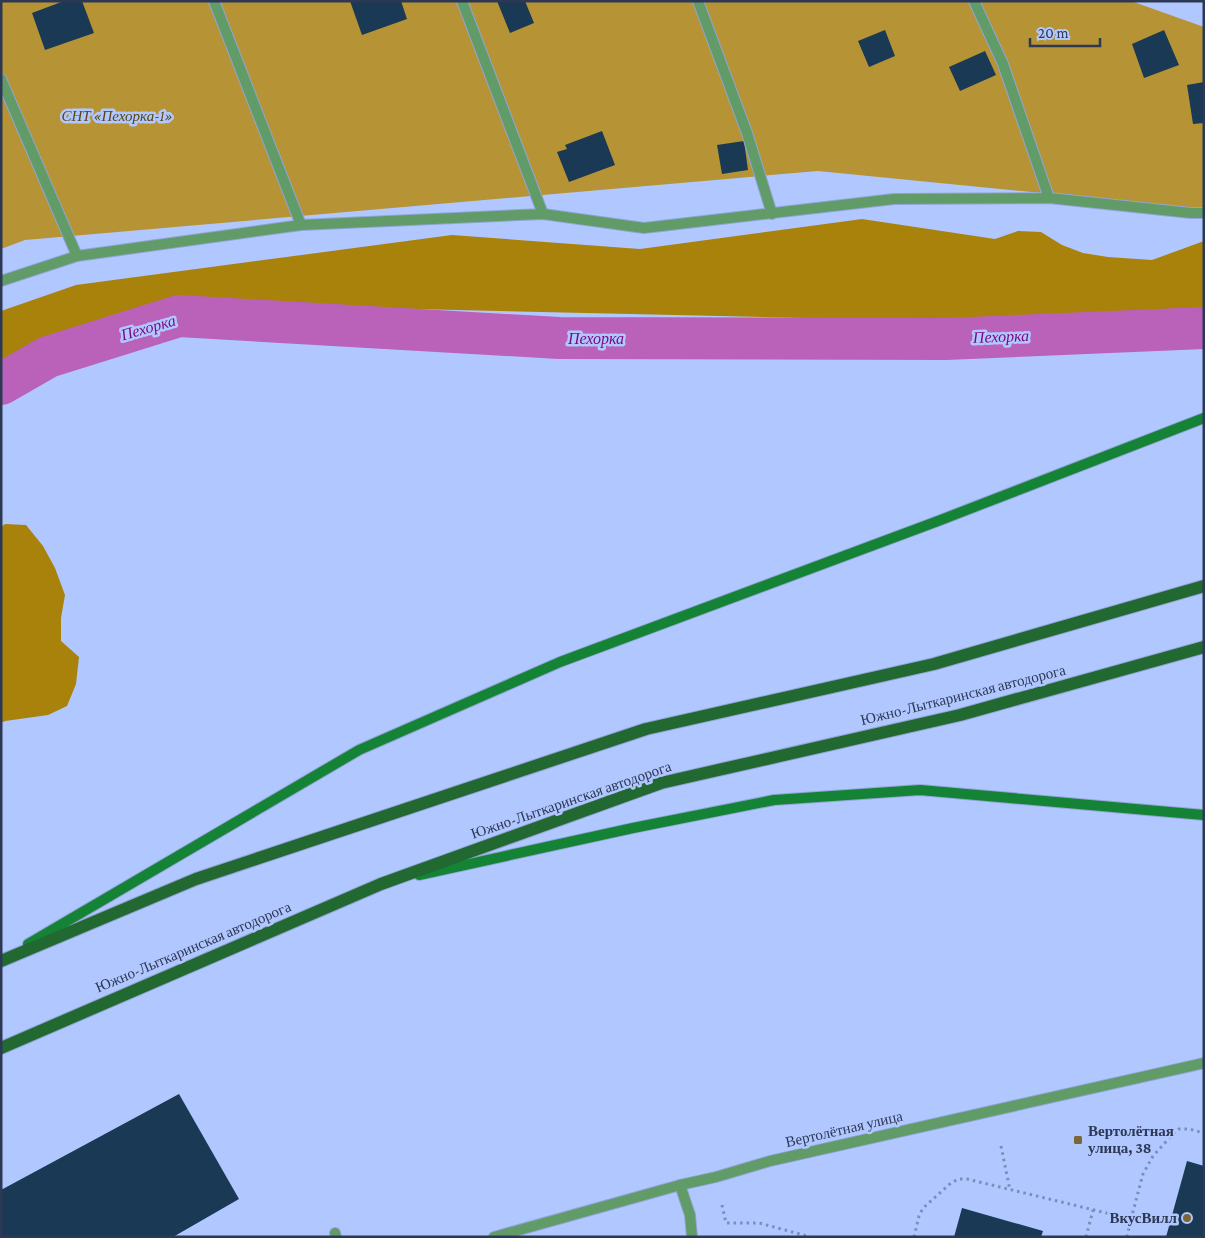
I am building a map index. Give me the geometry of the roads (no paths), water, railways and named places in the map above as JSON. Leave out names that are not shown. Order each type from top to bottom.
[{"type":"main road","points":[[1,961],[359,750],[560,662],[938,522],[1204,418]]},
{"type":"main road","points":[[1,961],[196,879],[646,729],[934,664],[1204,586]]},
{"type":"main road","name":"Южно-Лыткаринская автодорога","points":[[1,1048],[382,884],[661,783],[960,715],[1204,647]]},
{"type":"main road","points":[[382,884],[633,828],[774,800],[920,790],[1204,815]]},
{"type":"street","points":[[214,1],[301,225]]},
{"type":"street","points":[[462,1],[543,214]]},
{"type":"street","points":[[698,1],[747,133],[772,214]]},
{"type":"street","points":[[974,1],[1003,64],[1049,198]]},
{"type":"street","points":[[1,79],[77,256]]},
{"type":"street","points":[[1,281],[77,256],[301,225],[543,214],[644,228],[894,200],[1049,198],[1192,214],[1204,213]]},
{"type":"street","name":"Вертолётная улица","points":[[494,1237],[770,1161],[1204,1063]]},
{"type":"street","points":[[680,1185],[690,1215],[692,1237]]},
{"type":"waterway","name":"Пехорка","points":[[1,384],[48,357],[179,316],[559,338],[946,339],[1204,328]]},
{"type":"place","name":"Вертолётная улица, 38","points":[[1078,1140]]},
{"type":"place","name":"ВкусВилл","points":[[1187,1218]]},
{"type":"park label","name":"СНТ «Пехорка-1»","points":[[117,116]]}]
